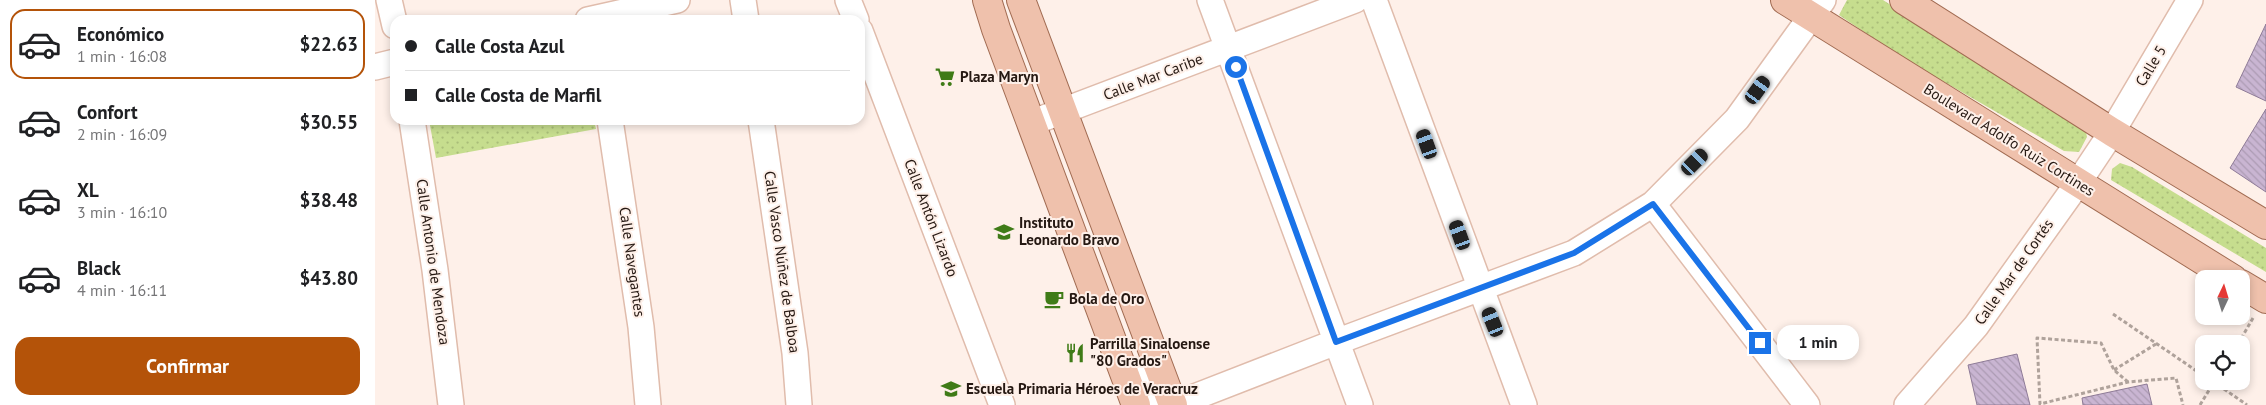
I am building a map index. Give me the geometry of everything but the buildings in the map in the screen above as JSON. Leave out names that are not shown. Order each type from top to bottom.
[{"type":"main road","points":[[987,0],[1136,405]]},
{"type":"main road","name":"Boulevard Adolfo Ruiz Cortines","points":[[1785,0],[1817,8],[2077,183],[2218,270]]},
{"type":"main road","points":[[1904,0],[2112,132],[2266,225]]},
{"type":"main road","points":[[1020,2],[1173,405]]},
{"type":"main road","points":[[2250,289],[2266,299]]},
{"type":"street","points":[[389,0],[392,15]]},
{"type":"street","points":[[591,15],[677,0]]},
{"type":"street","points":[[743,0],[745,15]]},
{"type":"street","points":[[848,0],[854,15]]},
{"type":"street","points":[[1210,0],[1360,405]]},
{"type":"street","name":"Calle Mar Caribe","points":[[1031,123],[1355,0]]},
{"type":"street","points":[[1374,0],[1480,289],[1525,405]]},
{"type":"street","name":"Calle 5","points":[[2112,132],[2190,0]]},
{"type":"street","points":[[1102,314],[1109,316],[1114,321],[1141,393],[1150,399],[1173,405],[1574,253],[1653,204],[1737,119],[1817,8]]},
{"type":"street","name":"Calle Antón Lizardo","points":[[865,45],[1002,405]]},
{"type":"street","points":[[375,67],[390,63]]},
{"type":"street","name":"Calle Antonio de Mendoza","points":[[413,125],[435,270],[451,405]]},
{"type":"street","name":"Calle Navegantes","points":[[611,125],[641,327],[648,405]]},
{"type":"street","name":"Calle Vasco Núñez de Balboa","points":[[762,125],[795,353],[799,405]]},
{"type":"street","name":"Calle Mar de Cortés","points":[[1907,405],[1976,326],[2112,132]]},
{"type":"street","points":[[1653,204],[1807,405]]},
{"type":"path","points":[[2243,335],[2266,299]]},
{"type":"path","points":[[2113,314],[2195,370]]},
{"type":"path","points":[[2128,382],[2114,370],[2101,343],[2037,338],[2040,404],[2128,382],[2176,378],[2183,405]]},
{"type":"path","points":[[2114,370],[2156,344]]},
{"type":"path","points":[[2201,405],[2209,390]]},
{"type":"path","points":[[2225,390],[2247,405]]},
{"type":"green space","points":[[1847,0],[1883,0],[2086,132],[2087,137],[2079,152],[2064,151],[1901,57],[1839,15]]},
{"type":"green space","points":[[430,125],[595,125],[596,129],[436,158]]},
{"type":"green space","points":[[2120,163],[2132,167],[2266,248],[2266,272],[2111,180],[2112,169]]},
{"type":"place","name":"Plaza Maryn","points":[[945,77]]},
{"type":"place","name":"Instituto Leonardo Bravo","points":[[1004,232]]},
{"type":"place","name":"Bola de Oro","points":[[1054,299]]},
{"type":"place","name":"Parrilla Sinaloense \"80 Grados\"","points":[[1075,353]]},
{"type":"place","name":"Escuela Primaria Héroes de Veracruz","points":[[951,389]]},
{"type":"route","points":[[1236,67],[1336,342],[1574,253],[1653,204],[1760,343]]}]
